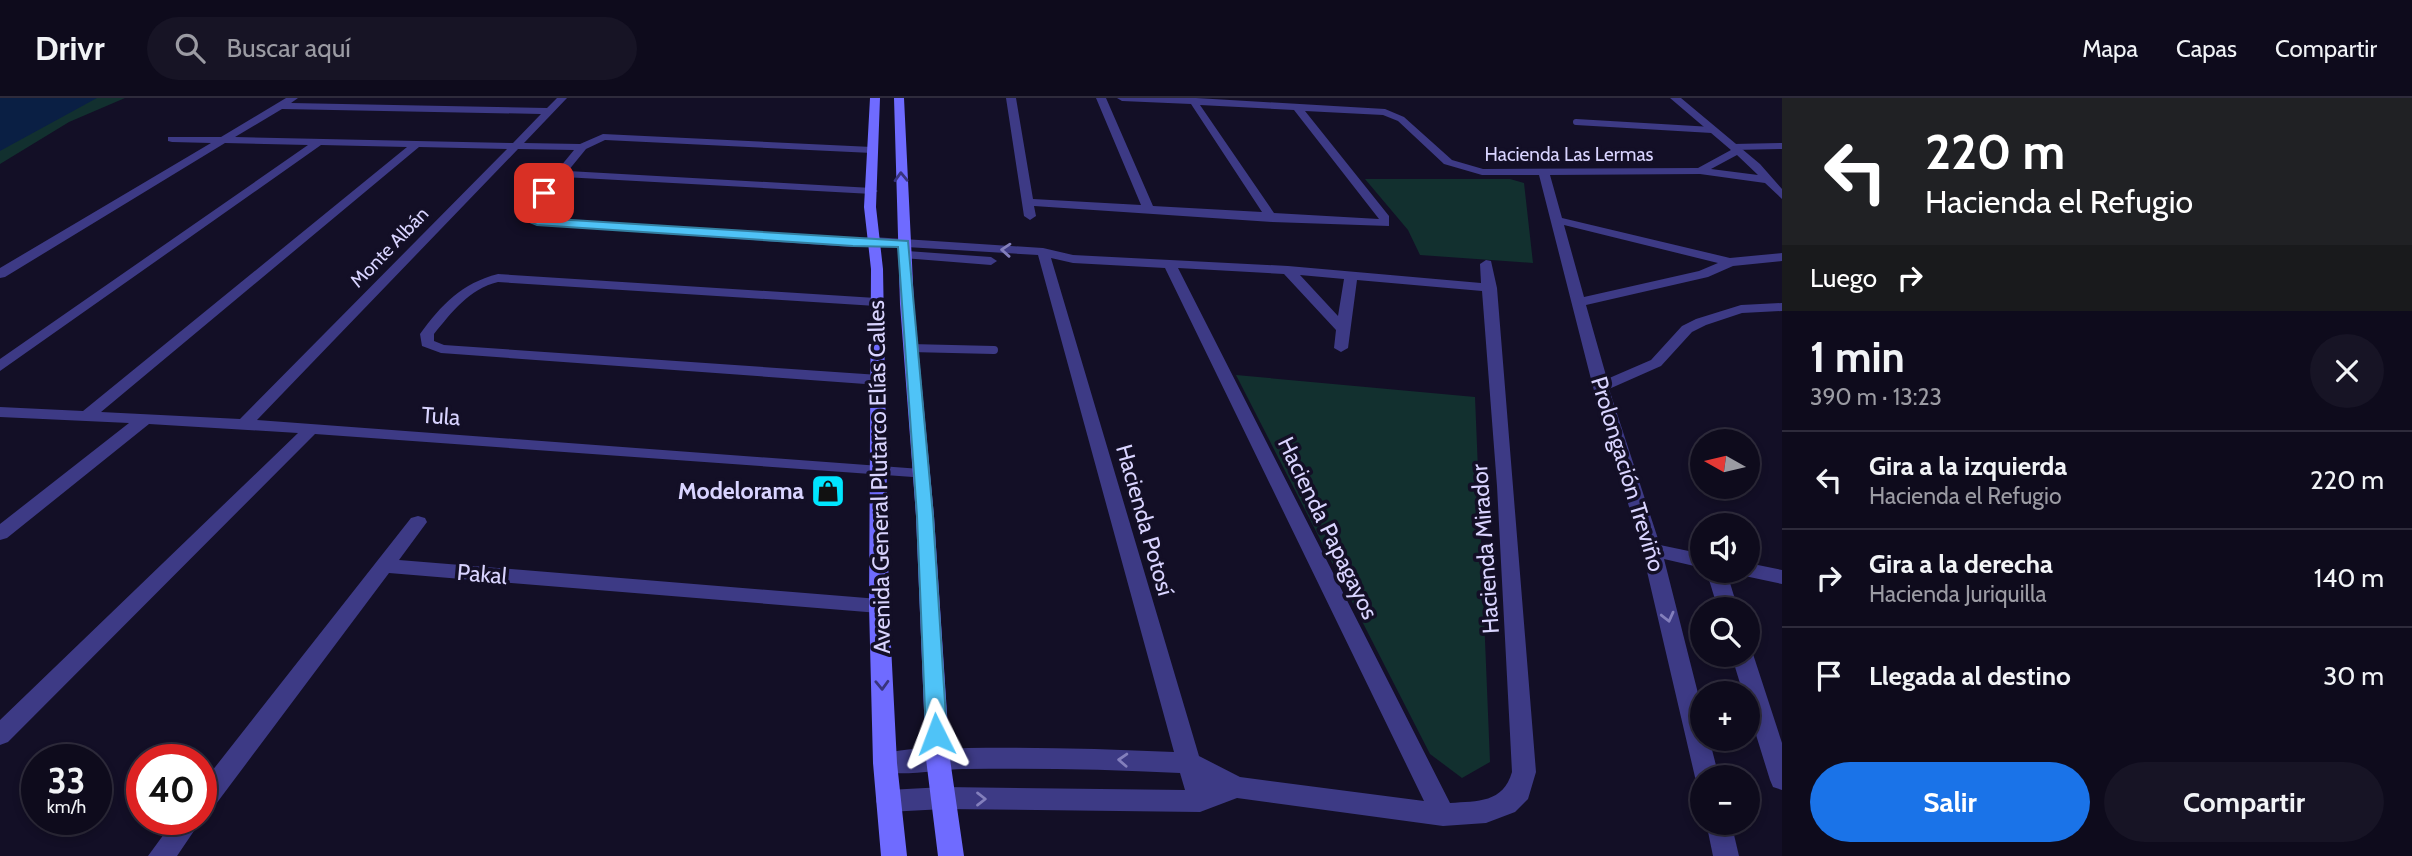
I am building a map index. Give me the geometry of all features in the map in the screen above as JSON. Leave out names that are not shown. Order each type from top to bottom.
[{"type":"street","points":[[0,274],[293,98]]},
{"type":"street","name":"Monte Albán","points":[[244,424],[562,98]]},
{"type":"street","name":"Avenida General Plutarco Elías Calles","points":[[875,98],[872,191],[886,207],[904,249],[921,474],[937,758],[951,856]]},
{"type":"street","name":"Avenida General Plutarco Elías Calles","points":[[894,856],[885,763],[879,606],[877,269],[874,246],[886,207],[899,98]]},
{"type":"street","points":[[1011,98],[1030,216]]},
{"type":"street","points":[[1101,98],[1149,210]]},
{"type":"street","name":"Hacienda Las Lermas","points":[[1122,98],[1384,112],[1401,119],[1448,162],[1482,173],[1700,171],[1769,180]]},
{"type":"street","points":[[1675,98],[1736,149],[1769,180],[1782,197]]},
{"type":"street","points":[[1192,100],[1272,218]]},
{"type":"street","points":[[279,106],[549,111]]},
{"type":"street","points":[[1029,202],[1385,223],[1385,219],[1297,107]]},
{"type":"street","points":[[172,139],[582,147],[603,137],[872,150]]},
{"type":"street","points":[[0,366],[317,143]]},
{"type":"street","points":[[87,416],[415,145]]},
{"type":"street","points":[[582,147],[527,213],[528,218],[537,222],[853,243],[904,249],[1288,271],[1490,288]]},
{"type":"street","name":"Hacienda Las Lermas","points":[[1700,171],[1736,149]]},
{"type":"street","name":"Prolongación Treviño","points":[[1544,172],[1601,387],[1652,550],[1704,765]]},
{"type":"street","points":[[561,174],[872,191]]},
{"type":"street","points":[[1557,220],[1730,261],[1782,257]]},
{"type":"street","name":"Hacienda Potosí","points":[[1044,258],[1200,801]]},
{"type":"street","points":[[1579,302],[1703,274],[1730,261]]},
{"type":"street","name":"Hacienda Papagayos","points":[[1169,264],[1443,815]]},
{"type":"street","name":"Hacienda Mirador","points":[[1443,815],[1486,811],[1506,804],[1518,791],[1524,772],[1490,288],[1486,264]]},
{"type":"street","points":[[1288,271],[1342,328]]},
{"type":"street","points":[[1341,348],[1351,276]]},
{"type":"street","points":[[876,302],[498,278],[480,281],[468,288],[427,334],[427,343],[441,349],[878,380]]},
{"type":"street","points":[[1601,387],[1656,363],[1687,330],[1701,322],[1741,309],[1782,307]]},
{"type":"street","name":"Tula","points":[[0,412],[244,424],[921,474]]},
{"type":"street","points":[[0,534],[145,419]]},
{"type":"street","points":[[0,736],[310,430]]},
{"type":"street","points":[[217,783],[418,522]]},
{"type":"street","points":[[1652,550],[1690,558]]},
{"type":"street","name":"Pakal","points":[[386,566],[879,606]]},
{"type":"street","points":[[1760,573],[1782,577]]},
{"type":"street","points":[[1746,667],[1782,780]]},
{"type":"street","points":[[885,763],[937,758],[1072,757],[1191,763],[1236,787],[1443,815]]},
{"type":"street","points":[[888,801],[944,798],[1200,801],[1236,787]]},
{"type":"street","points":[[161,856],[177,835]]},
{"type":"street","points":[[1721,835],[1726,856]]},
{"type":"lane","points":[[1576,122],[1712,130]]},
{"type":"lane","points":[[1736,149],[1782,146]]},
{"type":"lane","points":[[911,348],[994,350]]},
{"type":"green space","points":[[0,98],[125,98],[69,122],[0,164]]},
{"type":"green space","points":[[1365,179],[1510,179],[1524,183],[1533,263],[1420,255],[1408,230]]},
{"type":"green space","points":[[1236,375],[1475,397],[1490,762],[1462,778],[1430,754]]},
{"type":"water","points":[[0,98],[97,98],[0,151]]},
{"type":"place","name":"Modelorama","points":[[828,491]]},
{"type":"route","points":[[544,193],[527,213],[528,218],[537,222],[853,243],[904,243],[906,304],[925,516],[936,734]]}]
